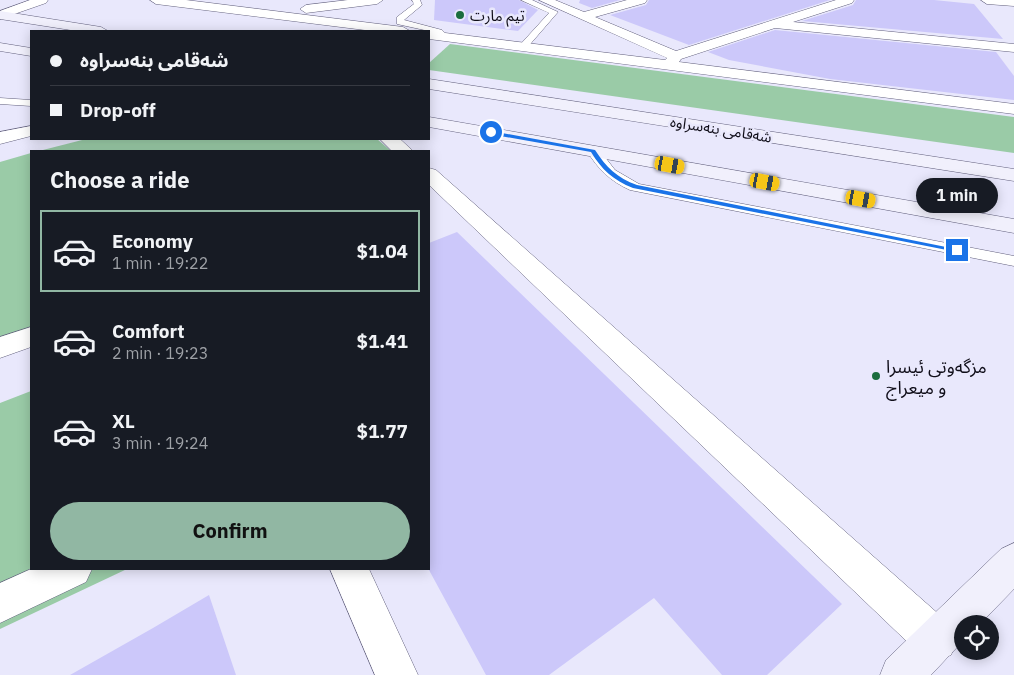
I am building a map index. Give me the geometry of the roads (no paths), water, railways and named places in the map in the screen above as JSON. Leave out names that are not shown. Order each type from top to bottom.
[{"type":"main road","points":[[0,15],[95,30]]},
{"type":"main road","points":[[0,47],[30,52]]},
{"type":"main road","name":"شەقامی بنەسراوە","points":[[430,84],[488,112],[593,151],[1014,226]]},
{"type":"main road","name":"شەقامی بنەسراوە","points":[[430,122],[488,112],[1014,175]]},
{"type":"main road","points":[[901,675],[1014,562]]},
{"type":"street","points":[[0,15],[42,0]]},
{"type":"street","points":[[156,0],[395,30]]},
{"type":"street","points":[[267,14],[376,0]]},
{"type":"street","points":[[545,0],[584,16],[672,61],[773,24],[848,0]]},
{"type":"street","points":[[584,16],[641,0]]},
{"type":"street","points":[[987,0],[1014,2]]},
{"type":"street","points":[[773,24],[1014,48]]},
{"type":"street","points":[[430,46],[436,35],[523,47],[672,61],[1014,109]]},
{"type":"street","points":[[0,138],[30,131]]},
{"type":"street","points":[[390,140],[402,150]]},
{"type":"street","points":[[435,187],[936,640]]},
{"type":"street","points":[[0,348],[30,337]]},
{"type":"street","points":[[0,603],[71,570]]},
{"type":"street","points":[[349,570],[397,675]]},
{"type":"lane","points":[[416,0],[418,5],[400,19],[400,22],[439,32],[436,35]]},
{"type":"lane","points":[[523,47],[554,12],[525,0]]},
{"type":"lane","points":[[0,101],[30,103]]},
{"type":"lane","points":[[593,151],[603,168],[622,182],[635,187],[1014,261]]},
{"type":"place","name":"تيم مارت","points":[[460,15]]},
{"type":"place","name":"مزگەوتی ئیسرا و میعراج","points":[[876,376]]}]
